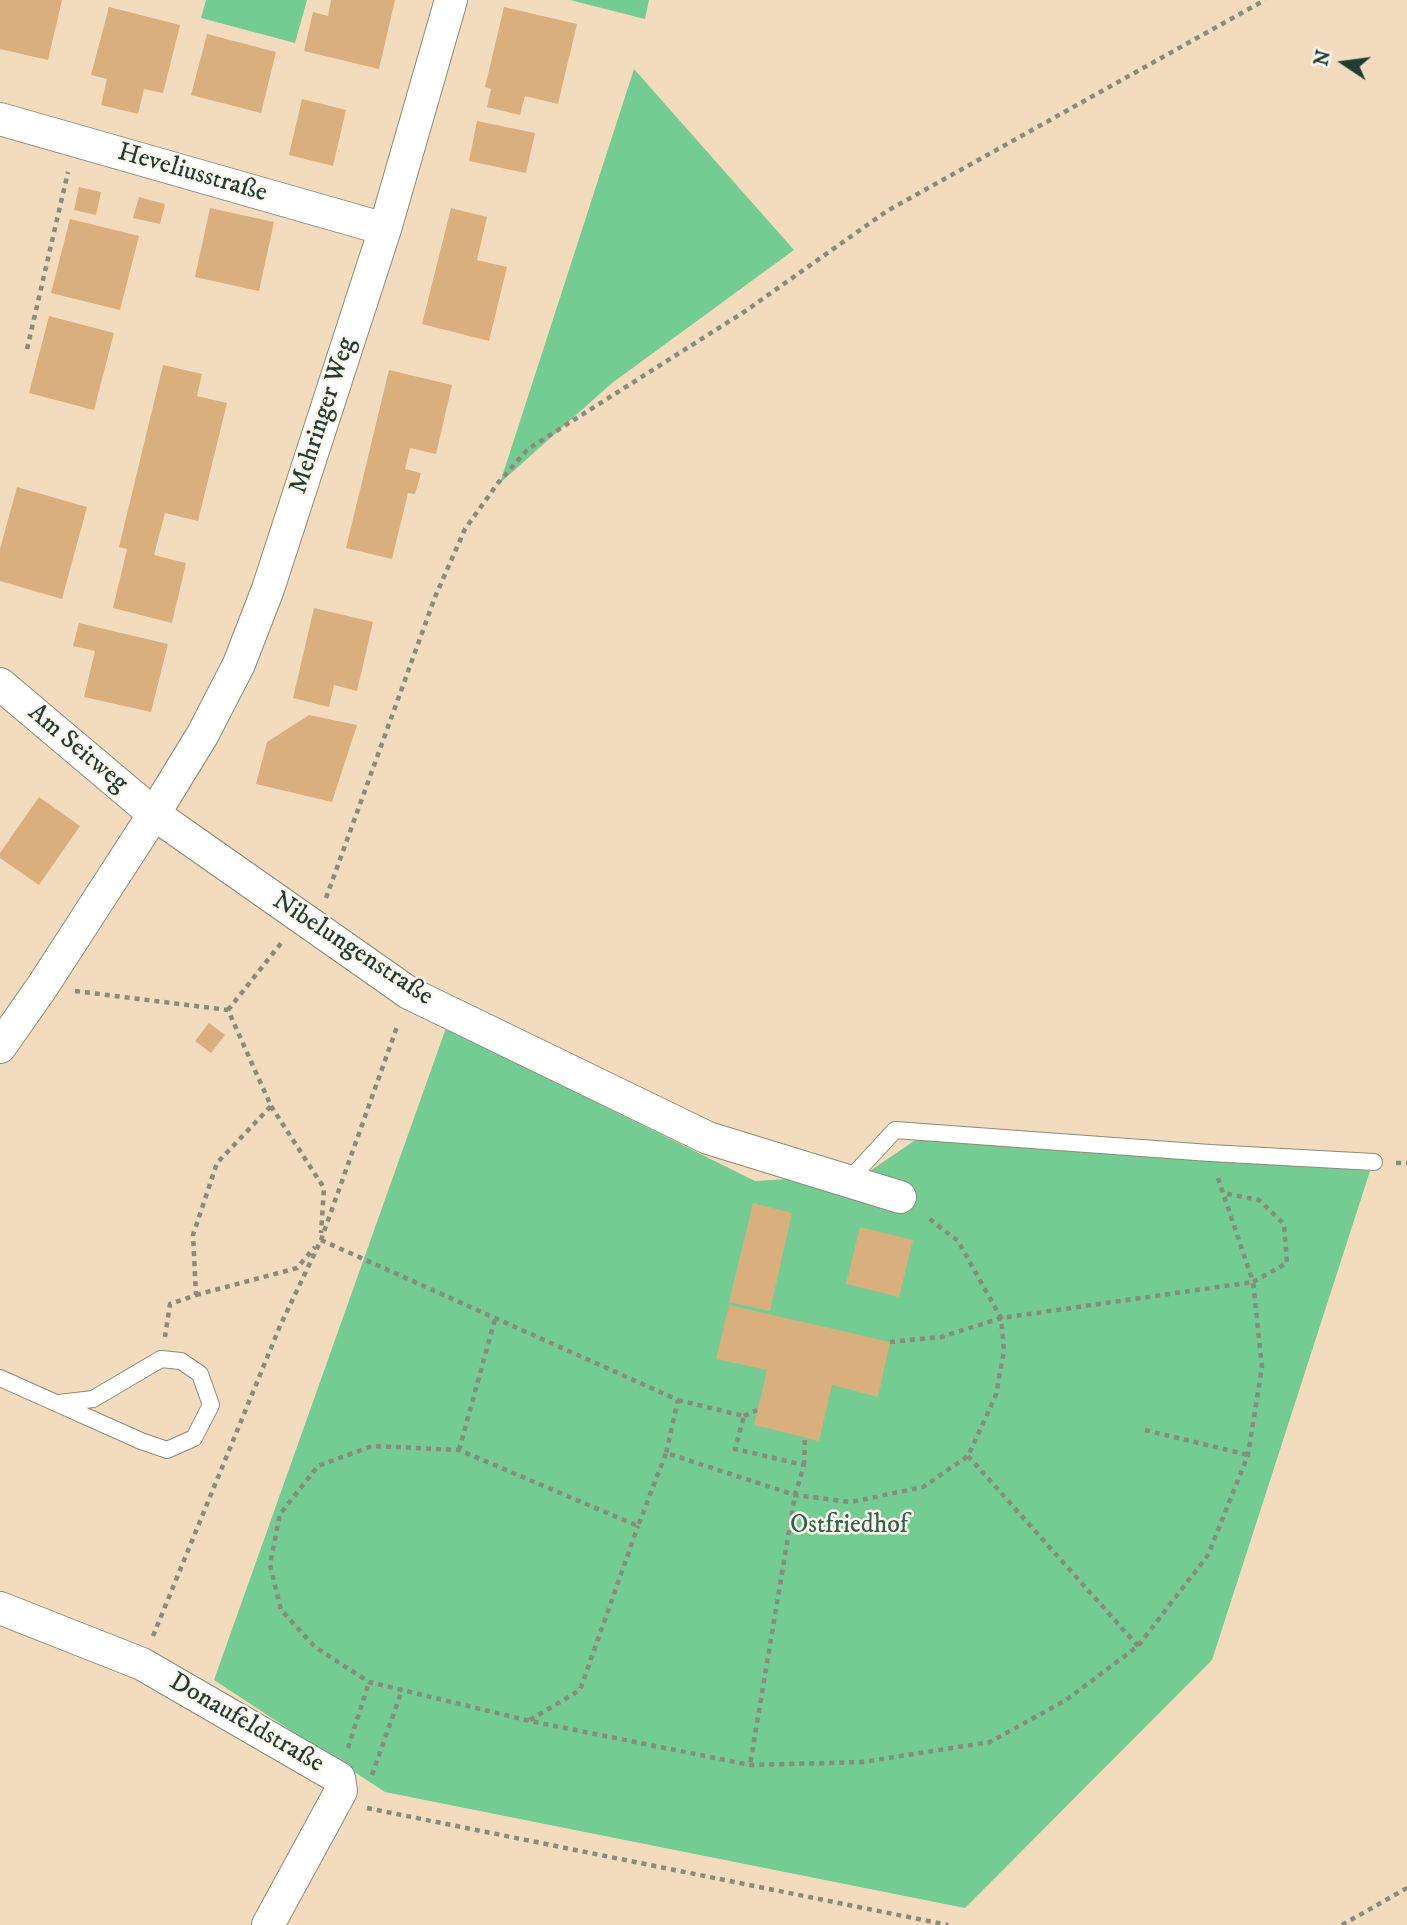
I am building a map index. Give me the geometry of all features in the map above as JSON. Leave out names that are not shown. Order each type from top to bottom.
[{"type":"street","name":"Mehringer Weg","points":[[154,814],[203,734],[239,664],[268,589],[385,229],[451,0]]},
{"type":"street","name":"Heveliusstraße","points":[[0,119],[385,229]]},
{"type":"street","name":"Am Seitweg","points":[[0,684],[154,814]]},
{"type":"street","name":"Nibelungenstraße","points":[[154,814],[409,993],[708,1138],[900,1197]]},
{"type":"street","points":[[0,1047],[154,814]]},
{"type":"street","name":"Donaufeldstraße","points":[[0,1608],[142,1664],[338,1790],[268,1925]]},
{"type":"lane","points":[[848,1181],[895,1130],[1374,1162]]},
{"type":"lane","points":[[0,1378],[167,1450],[194,1438],[211,1405],[200,1374],[181,1362],[161,1359],[93,1399],[59,1403]]},
{"type":"path","points":[[228,1010],[308,923],[435,597],[465,530],[498,483],[528,449],[744,312],[887,211],[1265,0]]},
{"type":"path","points":[[27,349],[76,140]]},
{"type":"path","points":[[42,987],[228,1010]]},
{"type":"path","points":[[142,1664],[280,1326],[321,1240],[409,993]]},
{"type":"path","points":[[161,1359],[170,1304],[297,1268],[321,1240],[324,1188],[271,1106],[228,1010]]},
{"type":"path","points":[[196,1295],[193,1235],[217,1163],[271,1106]]},
{"type":"path","points":[[638,1526],[459,1450],[372,1446],[318,1466],[280,1514],[270,1564],[281,1610],[315,1647],[369,1682],[530,1721],[750,1765],[863,1762],[990,1742],[1066,1700],[1138,1646],[1208,1555],[1248,1455],[1262,1367],[1253,1282],[1210,1153]]},
{"type":"path","points":[[890,1342],[942,1337],[1001,1318],[1253,1282],[1287,1262],[1284,1224],[1259,1200],[1223,1193]]},
{"type":"path","points":[[666,1453],[795,1495],[851,1502],[923,1487],[968,1456],[996,1395],[1004,1350],[1001,1318],[958,1241],[900,1197]]},
{"type":"path","points":[[321,1240],[678,1400],[744,1416],[757,1410]]},
{"type":"path","points":[[459,1450],[495,1320]]},
{"type":"path","points":[[530,1721],[580,1690],[666,1453],[678,1400]]},
{"type":"path","points":[[744,1416],[734,1448],[804,1465]]},
{"type":"path","points":[[1145,1430],[1248,1455]]},
{"type":"path","points":[[750,1765],[795,1495],[804,1465],[805,1437]]},
{"type":"path","points":[[968,1456],[1138,1646]]},
{"type":"path","points":[[338,1790],[369,1682]]},
{"type":"path","points":[[338,1790],[367,1788],[402,1690]]},
{"type":"path","points":[[338,1790],[948,1925]]},
{"type":"path","points":[[1342,1925],[1407,1888]]},
{"type":"green space","points":[[206,0],[307,0],[295,43],[201,18]]},
{"type":"green space","points":[[570,0],[649,0],[645,19]]},
{"type":"green space","points":[[634,69],[794,250],[612,383],[500,483]]},
{"type":"green space","name":"Ostfriedhof","points":[[446,1028],[755,1181],[864,1175],[936,1126],[1370,1171],[1212,1660],[965,1908],[385,1792],[214,1680]]},
{"type":"building","points":[[0,0],[62,0],[48,60],[0,49]]},
{"type":"building","points":[[331,0],[395,0],[379,69],[304,51],[313,12],[328,16]]},
{"type":"building","points":[[109,7],[180,25],[163,93],[144,89],[138,114],[101,105],[107,79],[91,75]]},
{"type":"building","points":[[504,7],[577,24],[558,104],[525,96],[520,115],[487,107],[491,89],[485,87]]},
{"type":"building","points":[[207,34],[276,52],[261,113],[191,95]]},
{"type":"building","points":[[302,99],[346,110],[333,166],[289,155]]},
{"type":"building","points":[[477,121],[535,133],[526,173],[469,161]]},
{"type":"building","points":[[79,187],[101,192],[96,215],[74,210]]},
{"type":"building","points":[[139,197],[165,204],[160,224],[133,218]]},
{"type":"building","points":[[210,208],[274,222],[259,291],[195,277]]},
{"type":"building","points":[[451,208],[487,217],[477,260],[507,267],[489,341],[422,324]]},
{"type":"building","points":[[70,219],[139,236],[120,310],[51,293]]},
{"type":"building","points":[[49,316],[114,333],[94,410],[29,393]]},
{"type":"building","points":[[163,365],[202,374],[197,396],[227,403],[198,521],[165,513],[154,555],[186,563],[172,623],[113,608],[127,549],[119,547]]},
{"type":"building","points":[[389,370],[452,385],[436,454],[410,448],[405,469],[421,473],[415,494],[408,493],[392,559],[346,548]]},
{"type":"building","points":[[17,487],[87,507],[62,599],[0,581],[0,549]]},
{"type":"building","points":[[314,608],[373,622],[357,691],[334,685],[329,707],[293,698]]},
{"type":"building","points":[[79,623],[168,644],[151,712],[84,697],[95,651],[73,646]]},
{"type":"building","points":[[309,715],[357,725],[332,802],[256,784],[267,742]]},
{"type":"building","points":[[39,797],[80,826],[39,885],[0,858],[0,853]]},
{"type":"building","points":[[209,1023],[225,1035],[211,1053],[195,1041]]},
{"type":"building","points":[[753,1203],[792,1213],[770,1311],[729,1302]]},
{"type":"building","points":[[860,1227],[913,1240],[899,1297],[846,1284]]},
{"type":"building","points":[[729,1305],[890,1342],[878,1397],[832,1385],[819,1441],[754,1425],[767,1370],[716,1359]]}]
